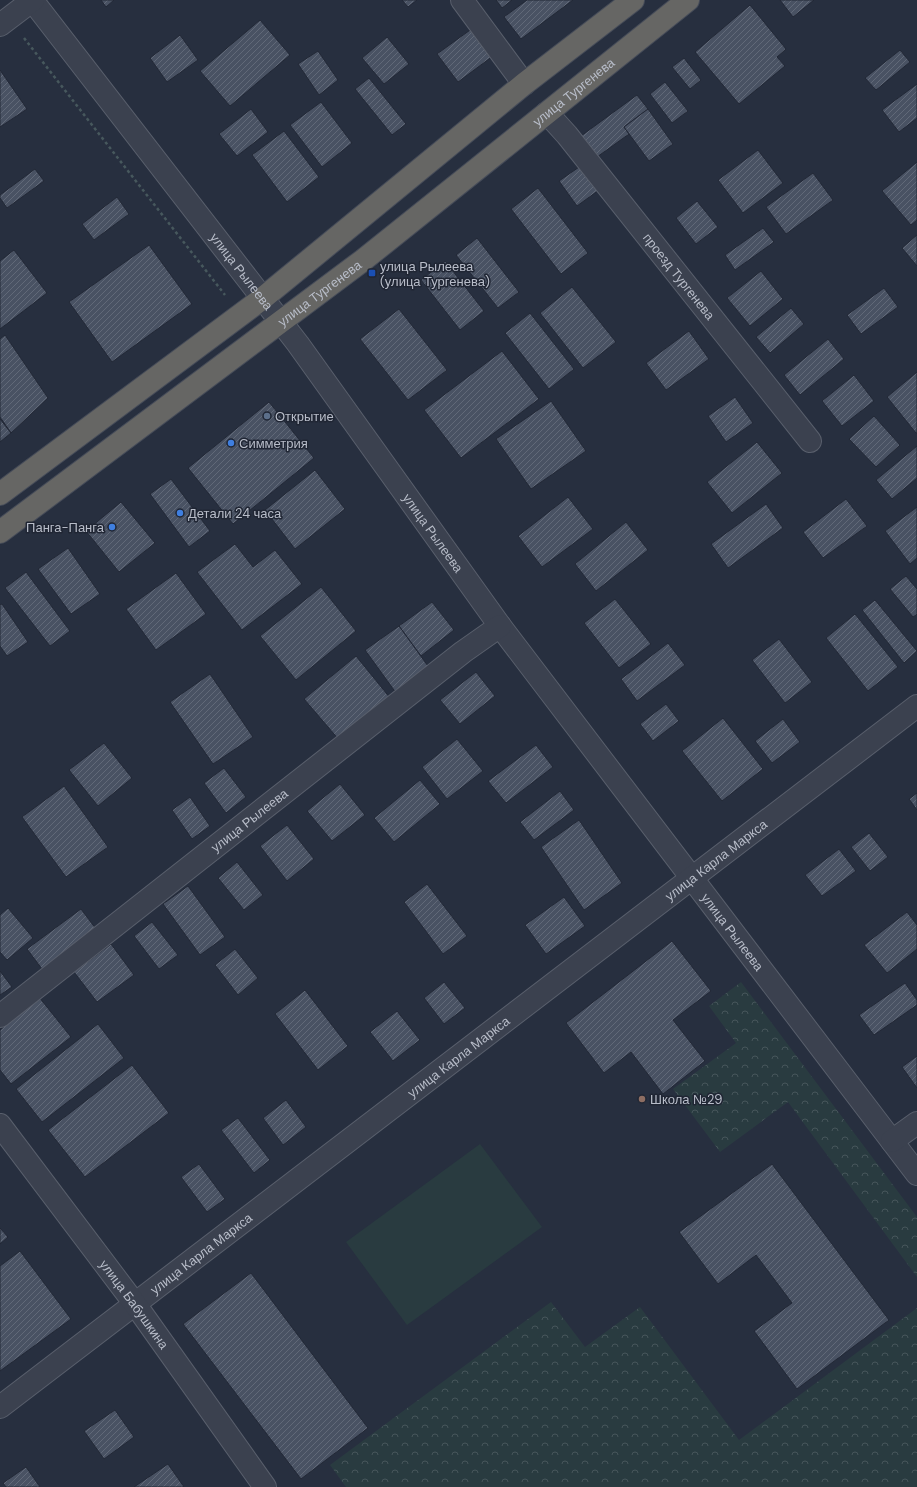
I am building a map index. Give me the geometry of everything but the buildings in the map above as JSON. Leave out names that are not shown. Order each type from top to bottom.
[{"type":"highway","points":[[0,494],[263,298],[524,84],[633,0]]},
{"type":"highway","name":"улица Тургенева","points":[[0,532],[362,261],[688,0]]},
{"type":"street","points":[[4,21],[33,0]]},
{"type":"street","name":"улица Рылеева","points":[[33,0],[298,344],[500,626],[917,1174]]},
{"type":"street","points":[[462,0],[524,84]]},
{"type":"street","name":"проезд Тургенева","points":[[547,113],[567,135],[810,441]]},
{"type":"street","name":"улица Рылеева","points":[[0,1016],[463,652],[500,626]]},
{"type":"street","name":"улица Карла Маркса","points":[[0,1406],[917,706]]},
{"type":"street","points":[[892,1142],[917,1123]]},
{"type":"street","name":"улица Бабушкина","points":[[0,1125],[135,1304],[265,1487]]},
{"type":"path","points":[[4,21],[227,297]]},
{"type":"green space","points":[[741,982],[917,1217],[917,1277],[788,1102],[720,1152],[673,1089],[736,1043],[709,1006]]},
{"type":"green space","points":[[480,1144],[542,1227],[407,1325],[346,1242]]},
{"type":"green space","points":[[551,1302],[585,1347],[640,1307],[739,1440],[917,1308],[917,1487],[346,1487],[330,1465]]},
{"type":"place","name":"улица Рылеева (улица Тургенева)","points":[[372,273]]},
{"type":"place","name":"Открытие","points":[[267,416]]},
{"type":"place","name":"Симметрия","points":[[231,443]]},
{"type":"place","name":"Детали 24 часа","points":[[180,513]]},
{"type":"place","name":"Панга-Панга","points":[[112,527]]},
{"type":"place","name":"Школа №29","points":[[642,1099]]}]
